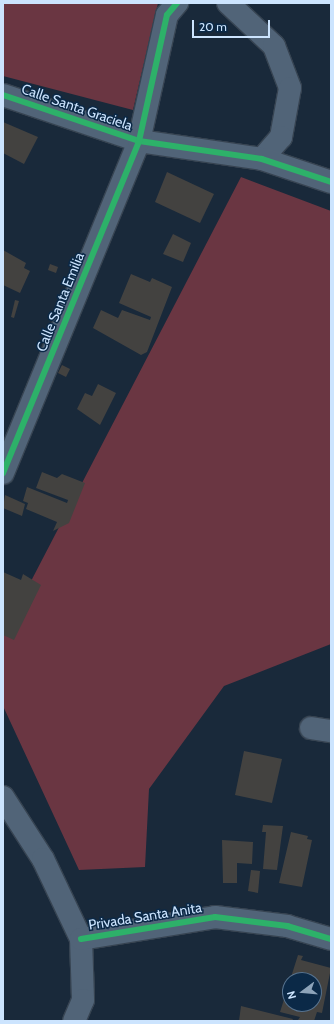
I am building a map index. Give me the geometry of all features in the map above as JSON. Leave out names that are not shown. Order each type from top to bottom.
[{"type":"street","name":"Calle Santa Emilia","points":[[3,473],[139,141],[167,16],[177,3]]},
{"type":"street","points":[[228,3],[274,46],[290,88],[281,137],[262,159]]},
{"type":"street","name":"Calle Santa Graciela","points":[[3,95],[139,141],[262,159],[331,182]]},
{"type":"street","points":[[3,797],[43,859],[81,938],[83,1000],[74,1021]]},
{"type":"street","name":"Privada Santa Anita","points":[[81,938],[215,917],[288,926],[331,939]]},
{"type":"shaded area","points":[[3,3],[158,3],[133,110],[3,76]]},
{"type":"shaded area","points":[[241,177],[331,211],[331,644],[224,686],[149,789],[145,867],[79,870],[3,706],[3,635]]},
{"type":"building","points":[[3,122],[38,137],[24,164],[3,153]]},
{"type":"building","points":[[167,172],[214,194],[200,223],[155,202]]},
{"type":"building","points":[[173,234],[191,243],[183,262],[163,254]]},
{"type":"building","points":[[3,250],[26,263],[24,268],[30,271],[20,293],[3,285]]},
{"type":"building","points":[[50,264],[58,267],[56,273],[48,270]]},
{"type":"building","points":[[131,274],[150,282],[152,278],[172,287],[147,352],[141,355],[93,328],[101,310],[118,318],[122,310],[150,320],[151,317],[119,303]]},
{"type":"building","points":[[15,300],[19,301],[14,318],[11,317]]},
{"type":"building","points":[[62,365],[70,369],[66,377],[58,373]]},
{"type":"building","points":[[98,384],[116,393],[100,425],[77,409],[85,393],[92,396]]},
{"type":"building","points":[[42,472],[57,478],[62,474],[85,483],[69,523],[53,531],[57,522],[26,509],[28,503],[23,501],[27,487],[67,503],[68,500],[36,488]]},
{"type":"building","points":[[5,495],[25,504],[22,516],[3,508]]},
{"type":"building","points":[[3,572],[21,580],[23,574],[41,585],[14,640],[3,635]]},
{"type":"building","points":[[244,751],[282,759],[272,803],[235,795]]},
{"type":"building","points":[[263,825],[283,826],[277,870],[263,869],[266,832],[262,832]]},
{"type":"building","points":[[291,832],[308,836],[307,839],[312,840],[302,887],[279,883]]},
{"type":"building","points":[[222,840],[253,842],[252,864],[237,863],[237,883],[223,883]]},
{"type":"building","points":[[251,870],[260,871],[258,893],[248,891]]},
{"type":"building","points":[[298,955],[303,956],[301,960],[331,968],[322,1013],[317,1012],[322,1012],[322,972],[293,972]]},
{"type":"building","points":[[241,1006],[293,1019],[292,1021],[239,1021]]},
{"type":"building","points":[[282,1006],[282,1012],[317,1012],[314,1021],[298,1020],[300,1017],[280,1012]]},
{"type":"cycle path","points":[[3,473],[139,141],[167,15],[177,3]]},
{"type":"cycle path","points":[[3,95],[139,141],[262,159],[331,182]]},
{"type":"cycle path","points":[[81,939],[215,917],[287,926],[331,939]]}]
